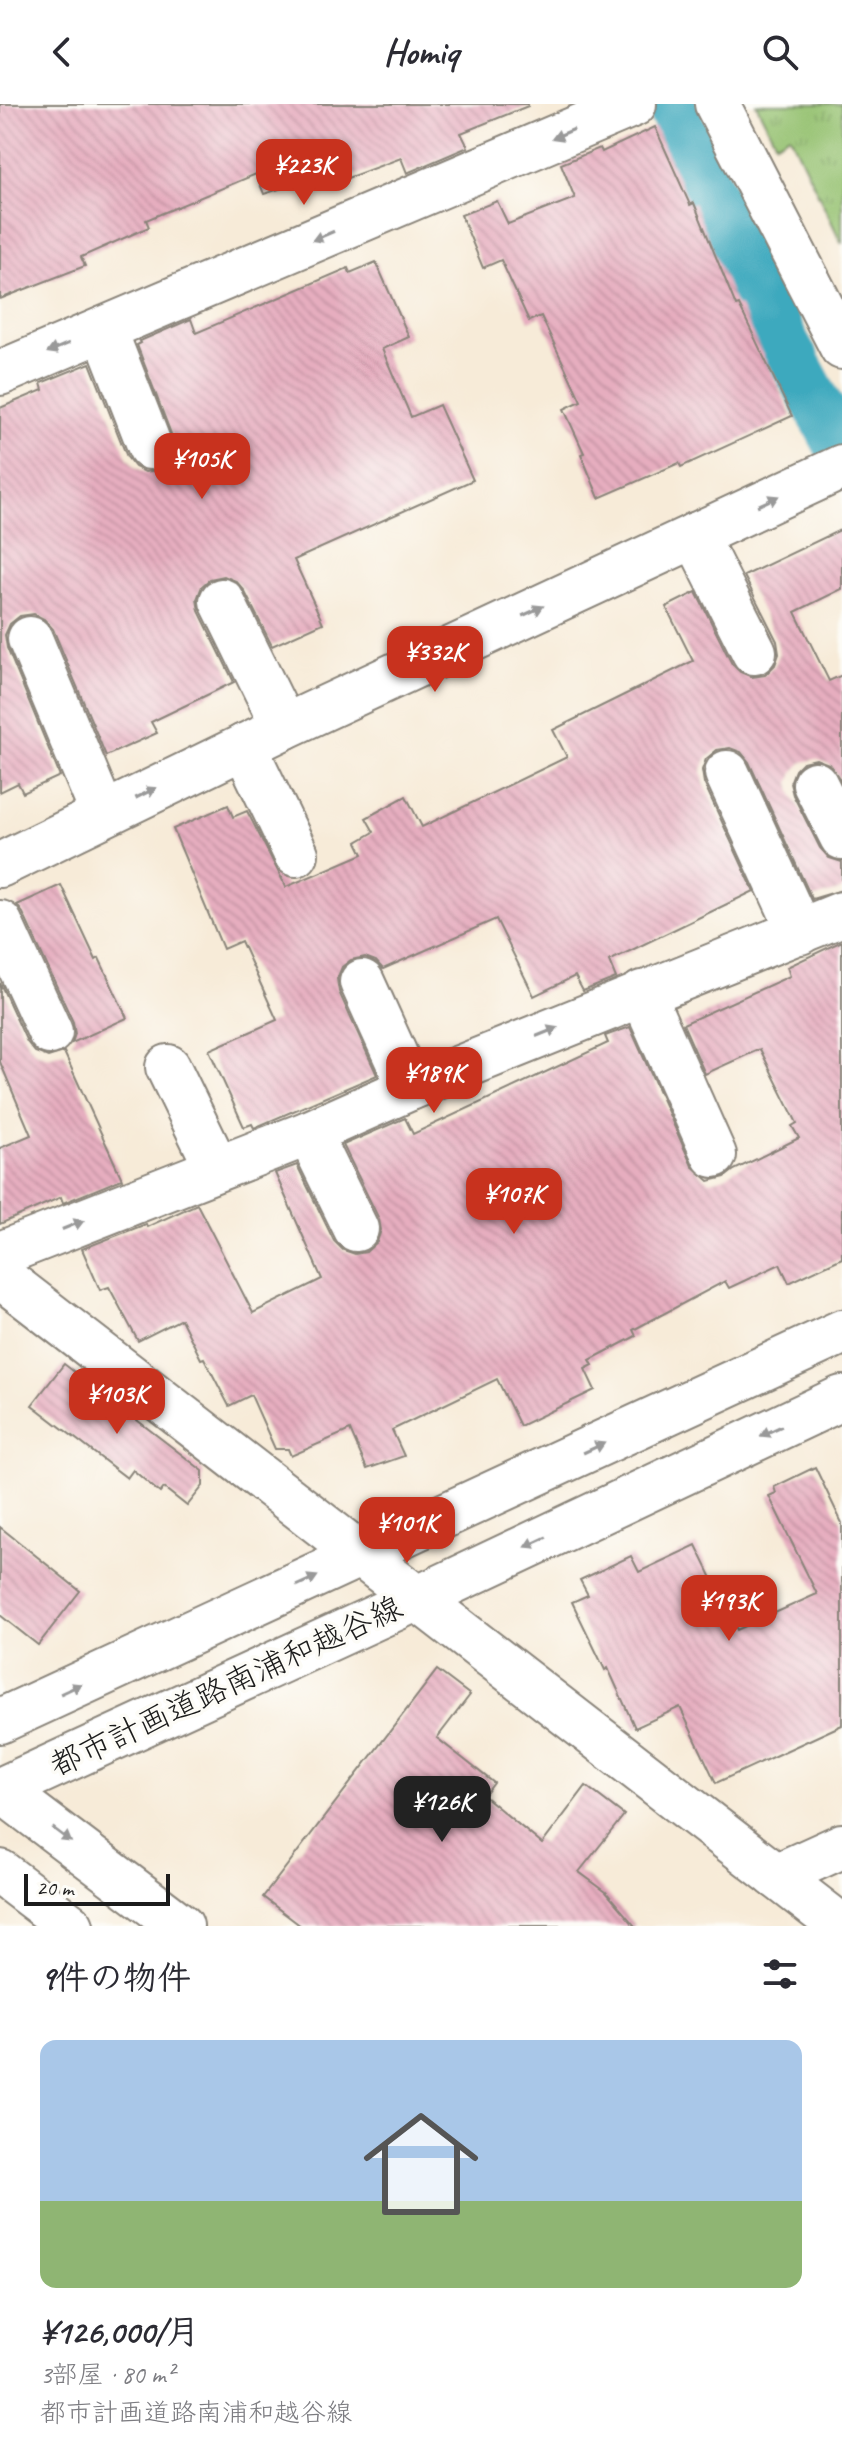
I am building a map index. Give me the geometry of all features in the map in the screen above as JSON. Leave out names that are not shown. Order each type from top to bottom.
[{"type":"street","points":[[0,373],[634,104]]},
{"type":"street","points":[[717,104],[842,347]]},
{"type":"street","points":[[104,329],[150,447]]},
{"type":"street","points":[[0,865],[284,727],[842,467]]},
{"type":"street","points":[[695,535],[754,652]]},
{"type":"street","points":[[222,601],[284,727]]},
{"type":"street","points":[[30,639],[103,814]]},
{"type":"street","points":[[244,746],[296,854]]},
{"type":"street","points":[[727,773],[800,932]]},
{"type":"street","points":[[815,784],[842,837]]},
{"type":"street","points":[[0,1254],[309,1133],[410,1088],[842,914]]},
{"type":"street","points":[[0,923],[50,1032]]},
{"type":"street","points":[[362,982],[410,1088]]},
{"type":"street","points":[[642,993],[714,1155]]},
{"type":"street","points":[[168,1067],[217,1168]]},
{"type":"street","points":[[309,1133],[356,1229]]},
{"type":"street","points":[[0,1276],[841,1926]]},
{"type":"street","name":"都市計画道路南浦和越谷線","points":[[0,1721],[842,1332]]},
{"type":"street","name":"都市計画道路南浦和越谷線","points":[[0,1789],[418,1598],[842,1398]]},
{"type":"street","points":[[0,1789],[181,1926]]},
{"type":"street","points":[[776,1876],[842,1846]]},
{"type":"street","points":[[0,1872],[71,1926]]},
{"type":"green space","points":[[756,104],[842,104],[842,244],[790,135],[776,143]]},
{"type":"building","points":[[0,104],[528,106],[461,133],[468,147],[407,173],[401,158],[326,186],[322,175],[264,194],[256,174],[146,220],[149,227],[81,257],[85,266],[0,299]]},
{"type":"building","points":[[655,127],[690,205],[694,203],[736,306],[739,305],[792,416],[681,467],[679,463],[599,498],[581,454],[584,453],[564,409],[581,401],[541,316],[529,321],[501,260],[483,268],[461,215],[497,201],[508,224],[575,198],[561,164],[600,148],[602,152]]},
{"type":"building","points":[[376,262],[409,337],[382,349],[411,417],[439,405],[473,480],[294,560],[323,623],[272,646],[244,590],[236,581],[224,576],[210,579],[202,586],[197,599],[199,611],[234,682],[151,722],[157,733],[106,756],[53,629],[34,614],[20,616],[10,624],[5,635],[7,648],[60,776],[23,793],[18,783],[0,792],[0,408],[43,390],[41,383],[90,363],[127,457],[135,467],[145,472],[158,470],[170,462],[174,452],[173,439],[137,345],[140,341],[191,319],[196,333],[348,268],[350,273]]},
{"type":"building","points":[[842,529],[842,589],[795,612],[829,681],[842,675],[842,782],[829,764],[816,759],[803,762],[795,770],[790,783],[820,848],[829,858],[842,862],[842,890],[812,899],[749,762],[741,752],[730,748],[717,750],[706,759],[702,770],[704,783],[754,891],[609,961],[616,978],[583,991],[575,976],[534,996],[496,919],[383,969],[376,961],[365,957],[351,960],[342,967],[337,979],[339,992],[377,1075],[254,1128],[252,1124],[244,1127],[209,1050],[277,1020],[241,941],[223,949],[173,829],[228,805],[233,817],[247,811],[286,887],[363,854],[357,842],[374,832],[366,818],[406,796],[422,827],[567,757],[553,730],[693,661],[666,607],[696,592],[732,664],[752,677],[765,675],[775,665],[779,654],[777,641],[744,576]]},
{"type":"building","points":[[61,885],[127,1018],[72,1043],[75,1034],[73,1022],[17,905]]},
{"type":"building","points":[[842,941],[842,1258],[789,1283],[780,1264],[729,1288],[725,1281],[633,1330],[636,1336],[590,1360],[593,1365],[585,1369],[595,1390],[520,1426],[497,1379],[392,1430],[404,1456],[367,1469],[350,1430],[291,1456],[288,1449],[275,1449],[251,1395],[229,1406],[181,1319],[138,1341],[109,1287],[100,1290],[82,1249],[146,1224],[147,1227],[197,1204],[253,1313],[322,1279],[275,1173],[297,1165],[334,1241],[343,1250],[355,1254],[366,1252],[377,1242],[381,1230],[379,1219],[343,1145],[405,1118],[413,1134],[608,1043],[605,1036],[630,1027],[692,1166],[709,1181],[725,1177],[799,1138],[792,1126],[797,1123],[760,1049],[705,1074],[683,1024],[790,976],[787,967]]},
{"type":"building","points":[[0,983],[27,1042],[35,1052],[48,1057],[64,1052],[122,1179],[63,1203],[61,1197],[0,1224],[0,1148],[31,1135],[0,1062]]},
{"type":"building","points":[[64,1364],[203,1471],[203,1486],[187,1506],[164,1488],[160,1493],[133,1470],[127,1478],[32,1405]]},
{"type":"building","points":[[815,1467],[842,1523],[842,1725],[716,1783],[680,1707],[635,1728],[608,1668],[605,1670],[572,1602],[588,1595],[580,1580],[631,1556],[639,1572],[696,1545],[737,1630],[817,1594],[769,1496],[776,1493],[774,1487]]},
{"type":"building","points":[[0,1527],[80,1591],[38,1645],[0,1615]]},
{"type":"building","points":[[437,1670],[470,1695],[437,1738],[494,1783],[484,1796],[542,1844],[586,1786],[624,1815],[579,1872],[606,1892],[635,1926],[301,1926],[263,1897]]},
{"type":"waterway","points":[[670,104],[754,285],[842,451]]}]
